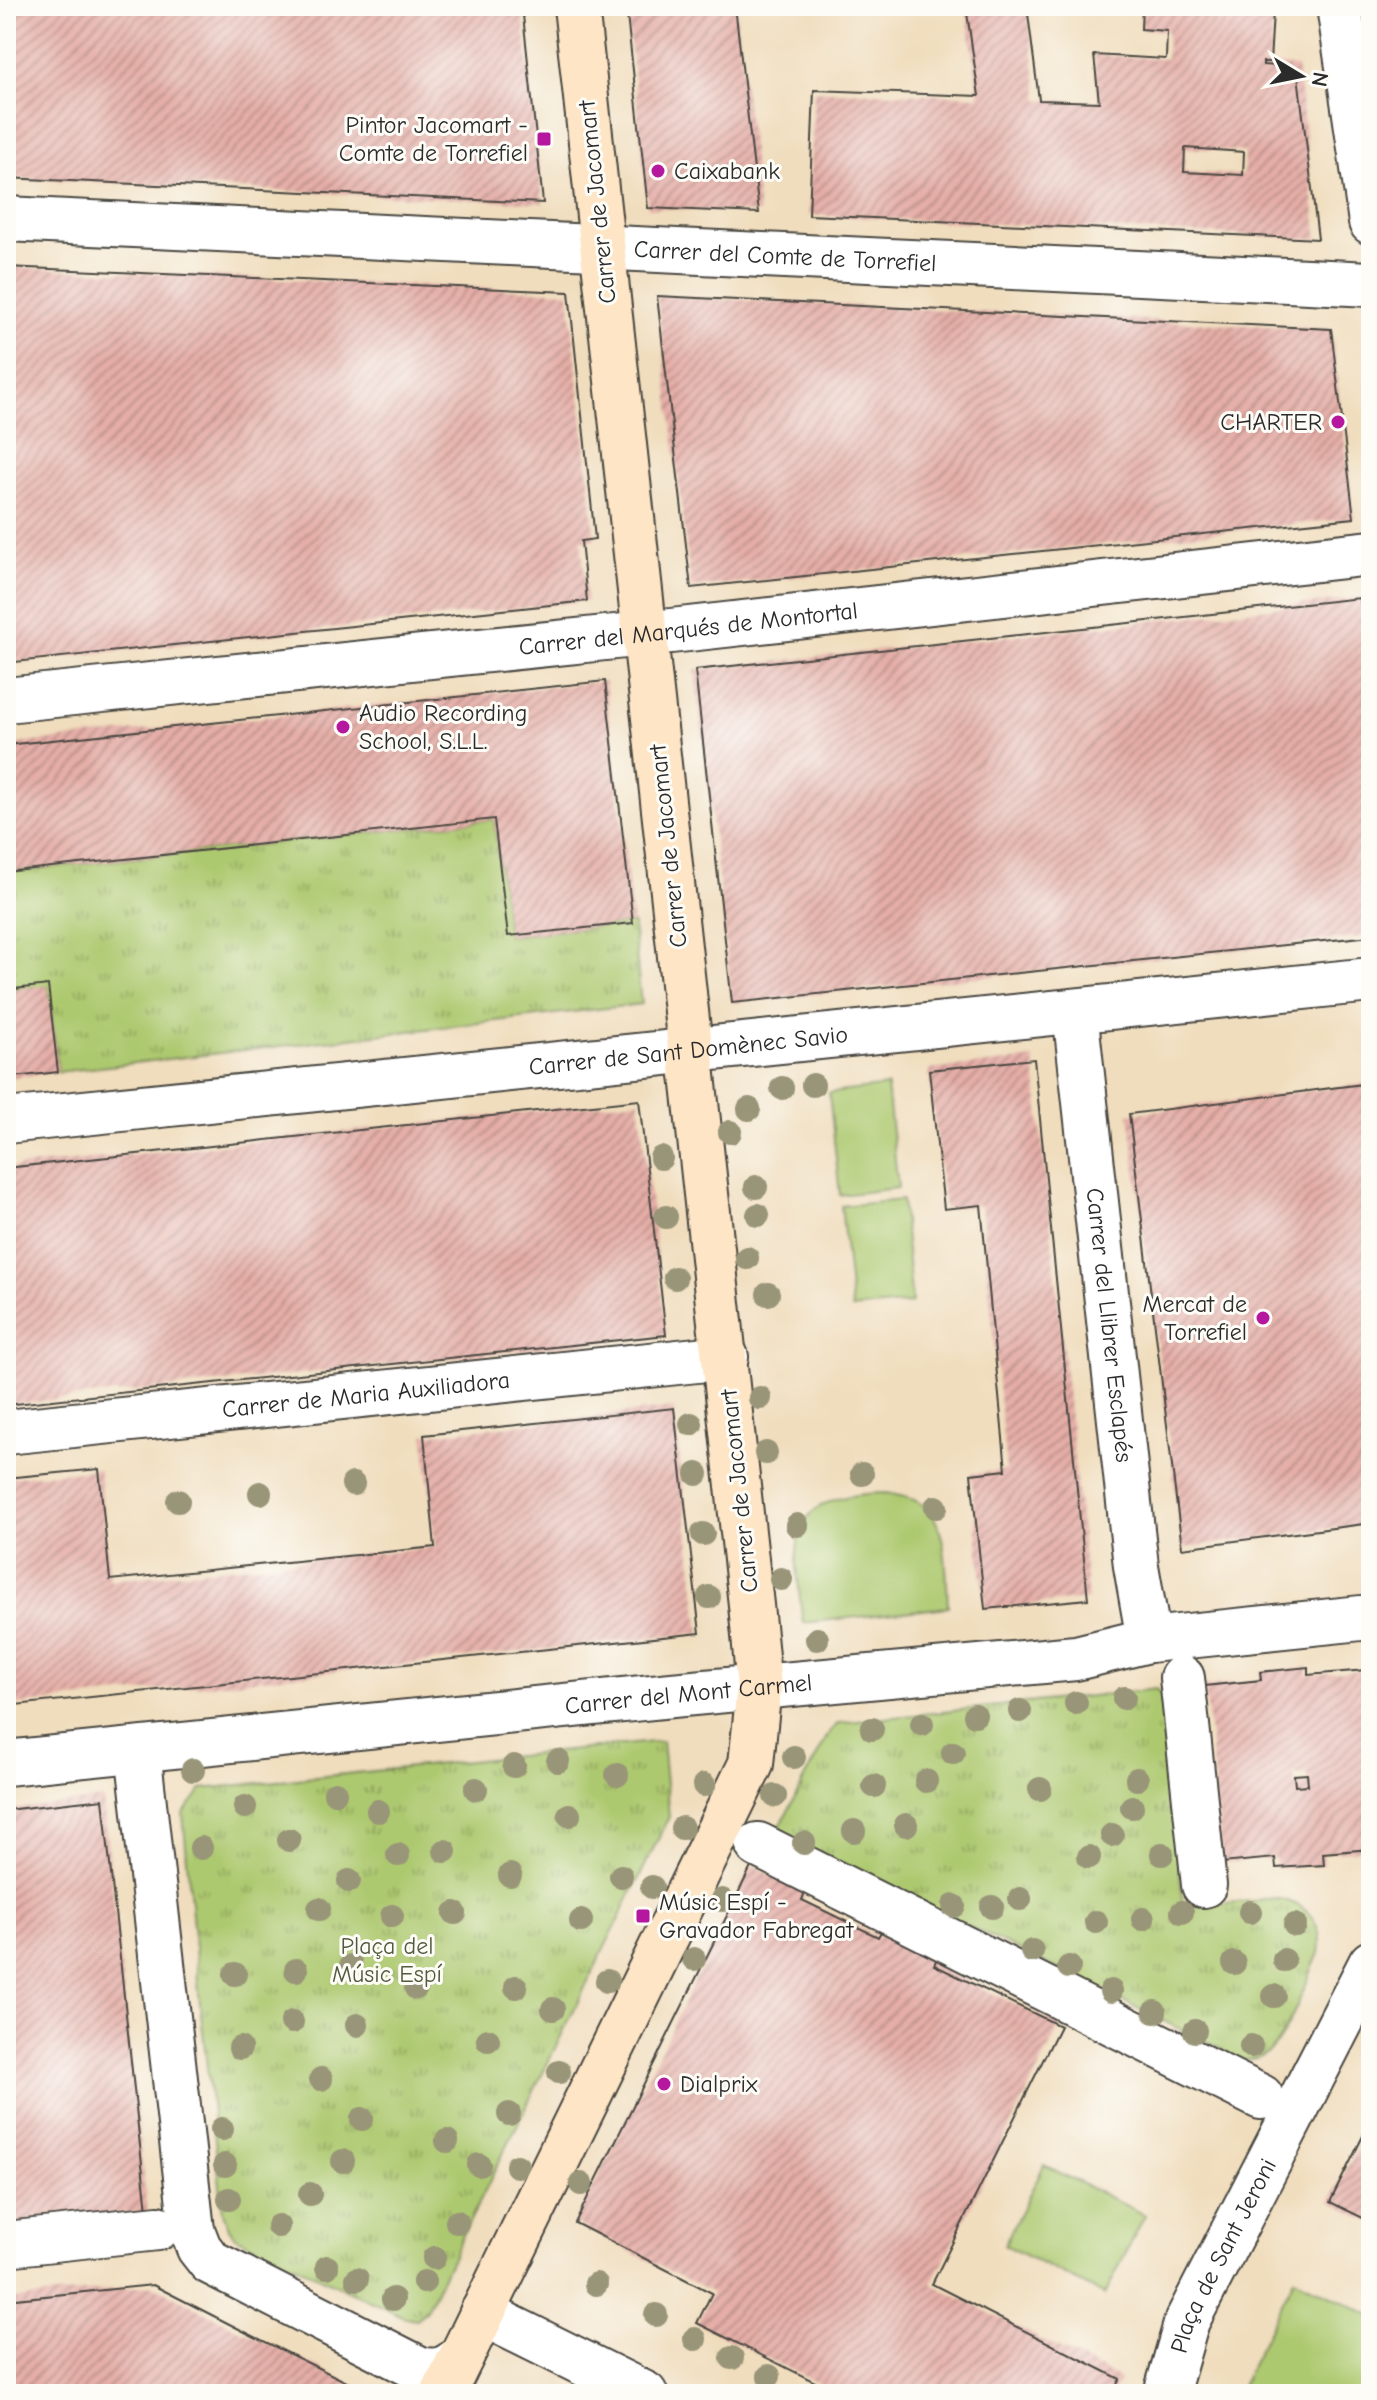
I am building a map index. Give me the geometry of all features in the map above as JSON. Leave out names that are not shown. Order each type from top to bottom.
[{"type":"street","name":"Carrer de Jacomart","points":[[576,6],[726,1357],[759,1687]]},
{"type":"street","points":[[1339,6],[1371,222]]},
{"type":"street","name":"Carrer del Comte de Torrefiel","points":[[6,219],[1371,284]]},
{"type":"street","name":"Carrer del Marqués de Montortal","points":[[6,700],[644,634],[1371,553]]},
{"type":"street","name":"Carrer de Sant Domènec Savio","points":[[6,1121],[1371,980]]},
{"type":"street","name":"Carrer del Llibrer Esclapés","points":[[1075,1011],[1136,1566],[1149,1640]]},
{"type":"street","name":"Carrer de Maria Auxiliadora","points":[[6,1432],[726,1357]]},
{"type":"street","name":"Carrer del Mont Carmel","points":[[6,1763],[1076,1658],[1149,1640],[1371,1617]]},
{"type":"street","points":[[1182,1678],[1204,1885]]},
{"type":"street","points":[[452,2376],[751,1764],[759,1687]]},
{"type":"street","points":[[138,1750],[192,2230],[199,2248],[210,2262],[420,2369],[436,2372],[448,2368],[452,2376]]},
{"type":"street","points":[[758,1845],[1276,2110]]},
{"type":"street","name":"Plaça de Sant Jeroni","points":[[1166,2394],[1187,2321],[1276,2110],[1371,1963]]},
{"type":"street","name":"Plaça de Sant Jeroni","points":[[1276,2110],[1371,2017]]},
{"type":"street","points":[[6,2244],[158,2228]]},
{"type":"street","points":[[482,2313],[645,2394]]},
{"type":"green space","points":[[494,819],[508,936],[633,923],[641,1004],[58,1072],[48,986],[6,990],[6,872]]},
{"type":"green space","points":[[887,1086],[898,1188],[840,1195],[829,1093]]},
{"type":"green space","points":[[902,1200],[912,1303],[852,1309],[841,1206]]},
{"type":"green space","points":[[886,1493],[919,1502],[938,1525],[946,1567],[948,1607],[803,1623],[797,1546],[802,1528],[811,1513],[828,1502]]},
{"type":"green space","points":[[1156,1689],[1163,1697],[1183,1906],[1280,1899],[1306,1911],[1319,1933],[1319,1953],[1290,2021],[1276,2045],[1260,2057],[1244,2061],[776,1834],[830,1731],[839,1723]]},
{"type":"green space","name":"Plaça del Músic Espí","points":[[662,1741],[669,1817],[425,2312],[416,2319],[404,2317],[235,2237],[223,2213],[183,1814],[202,1789]]},
{"type":"green space","points":[[1044,2165],[1145,2215],[1105,2295],[1004,2245]]},
{"type":"green space","points":[[1294,2278],[1371,2315],[1371,2394],[1237,2394]]},
{"type":"building","points":[[6,6],[522,6],[543,203],[6,178]]},
{"type":"building","points":[[626,6],[735,6],[759,213],[648,208]]},
{"type":"building","points":[[966,6],[1027,6],[1039,100],[1099,102],[1094,55],[1166,59],[1167,31],[1141,29],[1142,6],[1267,6],[1267,11],[1273,12],[1270,62],[1263,62],[1263,65],[1297,67],[1318,239],[809,215],[814,90],[979,96]],"holes":[[[1185,148],[1244,152],[1243,175],[1184,172]]]},
{"type":"building","points":[[6,267],[569,292],[595,539],[581,541],[587,601],[6,663]]},
{"type":"building","points":[[657,296],[1331,329],[1354,518],[691,588]]},
{"type":"building","points":[[1360,598],[1371,689],[1371,936],[732,1003],[695,670]]},
{"type":"building","points":[[605,681],[633,923],[508,936],[494,819],[6,872],[6,745]]},
{"type":"building","points":[[48,985],[58,1072],[6,1078],[6,990]]},
{"type":"building","points":[[1034,1059],[1088,1599],[985,1609],[971,1474],[1006,1470],[981,1205],[944,1209],[929,1070]]},
{"type":"building","name":"Mercat de Torrefiel","points":[[1371,1083],[1371,1523],[1182,1548],[1129,1114]]},
{"type":"building","points":[[639,1100],[666,1335],[6,1405],[6,1168]]},
{"type":"building","points":[[674,1408],[700,1633],[6,1706],[6,1478],[99,1469],[110,1580],[435,1547],[424,1435]]},
{"type":"building","points":[[1366,1662],[1371,1662],[1371,1849],[1323,1853],[1324,1865],[1276,1868],[1275,1858],[1222,1863],[1205,1686],[1261,1680],[1260,1672],[1308,1667],[1308,1675],[1366,1670]],"holes":[[[1307,1774],[1308,1785],[1295,1786],[1294,1775]]]},
{"type":"building","points":[[103,1799],[147,2211],[6,2225],[6,1810]]},
{"type":"building","points":[[752,1865],[805,1892],[802,1900],[878,1937],[882,1930],[937,1958],[934,1965],[1060,2026],[932,2284],[1120,2379],[1112,2394],[839,2394],[697,2323],[712,2293],[575,2223]]},
{"type":"building","points":[[1371,2120],[1371,2222],[1330,2202]]},
{"type":"building","points":[[153,2285],[371,2394],[6,2394],[6,2300]]},
{"type":"place","name":"Pintor Jacomart - Comte de Torrefiel","points":[[544,139]]},
{"type":"place","name":"Caixabank","points":[[658,171]]},
{"type":"place","name":"CHARTER","points":[[1338,422]]},
{"type":"place","name":"Audio Recording School, S.L.L.","points":[[343,727]]},
{"type":"place","name":"Mercat de Torrefiel","points":[[1263,1318]]},
{"type":"place","name":"Músic Espí - Gravador Fabregat","points":[[643,1916]]},
{"type":"place","name":"Dialprix","points":[[664,2084]]}]
